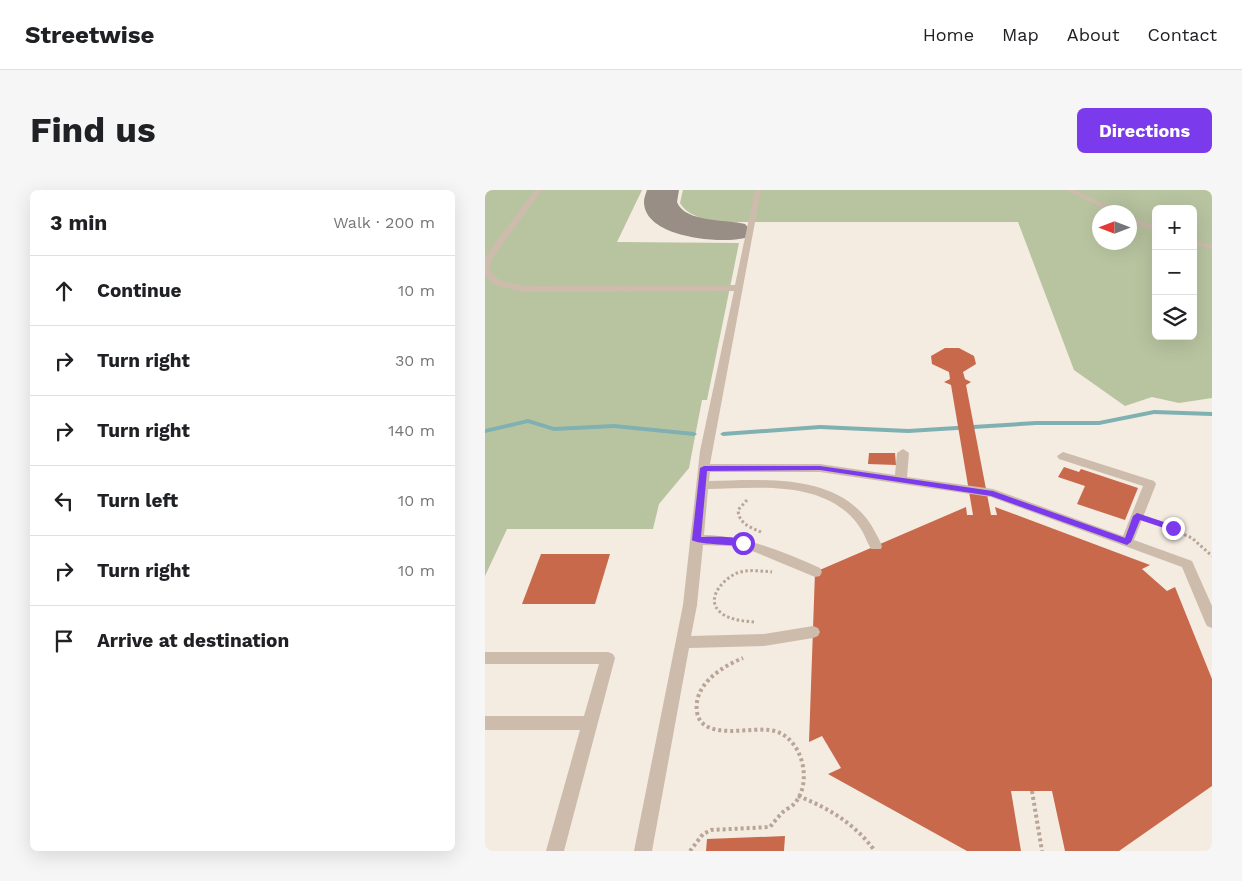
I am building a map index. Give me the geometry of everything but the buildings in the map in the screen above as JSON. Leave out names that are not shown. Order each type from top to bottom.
[{"type":"lane","points":[[539,190],[488,259],[485,272],[498,283],[523,289],[739,288]]},
{"type":"lane","points":[[643,851],[690,605],[704,468],[758,190]]},
{"type":"lane","points":[[1069,190],[1101,205]]},
{"type":"lane","points":[[1137,222],[1152,228]]},
{"type":"lane","points":[[1197,243],[1212,247]]},
{"type":"lane","points":[[900,480],[903,453]]},
{"type":"lane","points":[[1063,456],[1150,484],[1127,542]]},
{"type":"lane","points":[[704,468],[820,468],[993,493],[1187,564],[1212,622]]},
{"type":"lane","points":[[702,485],[791,485],[825,493],[853,510],[865,522],[876,546]]},
{"type":"lane","points":[[696,540],[743,543],[766,550],[815,572]]},
{"type":"lane","points":[[683,642],[764,640],[813,632]]},
{"type":"lane","points":[[485,658],[607,658],[555,851]]},
{"type":"lane","points":[[485,724],[590,723]]},
{"type":"path","points":[[747,500],[737,510],[737,516],[741,522],[765,534]]},
{"type":"path","points":[[1137,516],[1189,535],[1205,546],[1212,556]]},
{"type":"path","points":[[757,622],[729,617],[720,612],[714,598],[717,590],[738,573],[761,570],[781,575]]},
{"type":"path","points":[[690,851],[703,834],[711,830],[770,827],[781,814],[795,803],[802,789],[804,772],[802,757],[795,746],[784,735],[775,730],[707,727],[700,722],[697,714],[697,703],[713,675],[724,667],[751,656]]},
{"type":"path","points":[[1032,792],[1042,851]]},
{"type":"path","points":[[798,796],[844,819],[858,830],[875,851]]},
{"type":"green space","points":[[485,190],[642,190],[617,242],[739,243],[707,400],[702,400],[689,468],[659,504],[653,529],[507,529],[485,576]]},
{"type":"green space","points":[[683,190],[1212,190],[1212,398],[1179,403],[1152,397],[1125,406],[1074,370],[1018,222],[724,222],[694,215],[680,203]]},
{"type":"waterway","points":[[723,434],[820,427],[908,431],[1036,423],[1099,423],[1154,412],[1212,414]]},
{"type":"waterway","points":[[485,431],[528,421],[554,429],[614,426],[694,434]]},
{"type":"taxiway","points":[[663,190],[660,202],[664,212],[672,219],[696,228],[733,231]]},
{"type":"route","points":[[743,543],[696,540],[704,468],[820,468],[993,493],[1127,542],[1137,516],[1173,528]]}]
